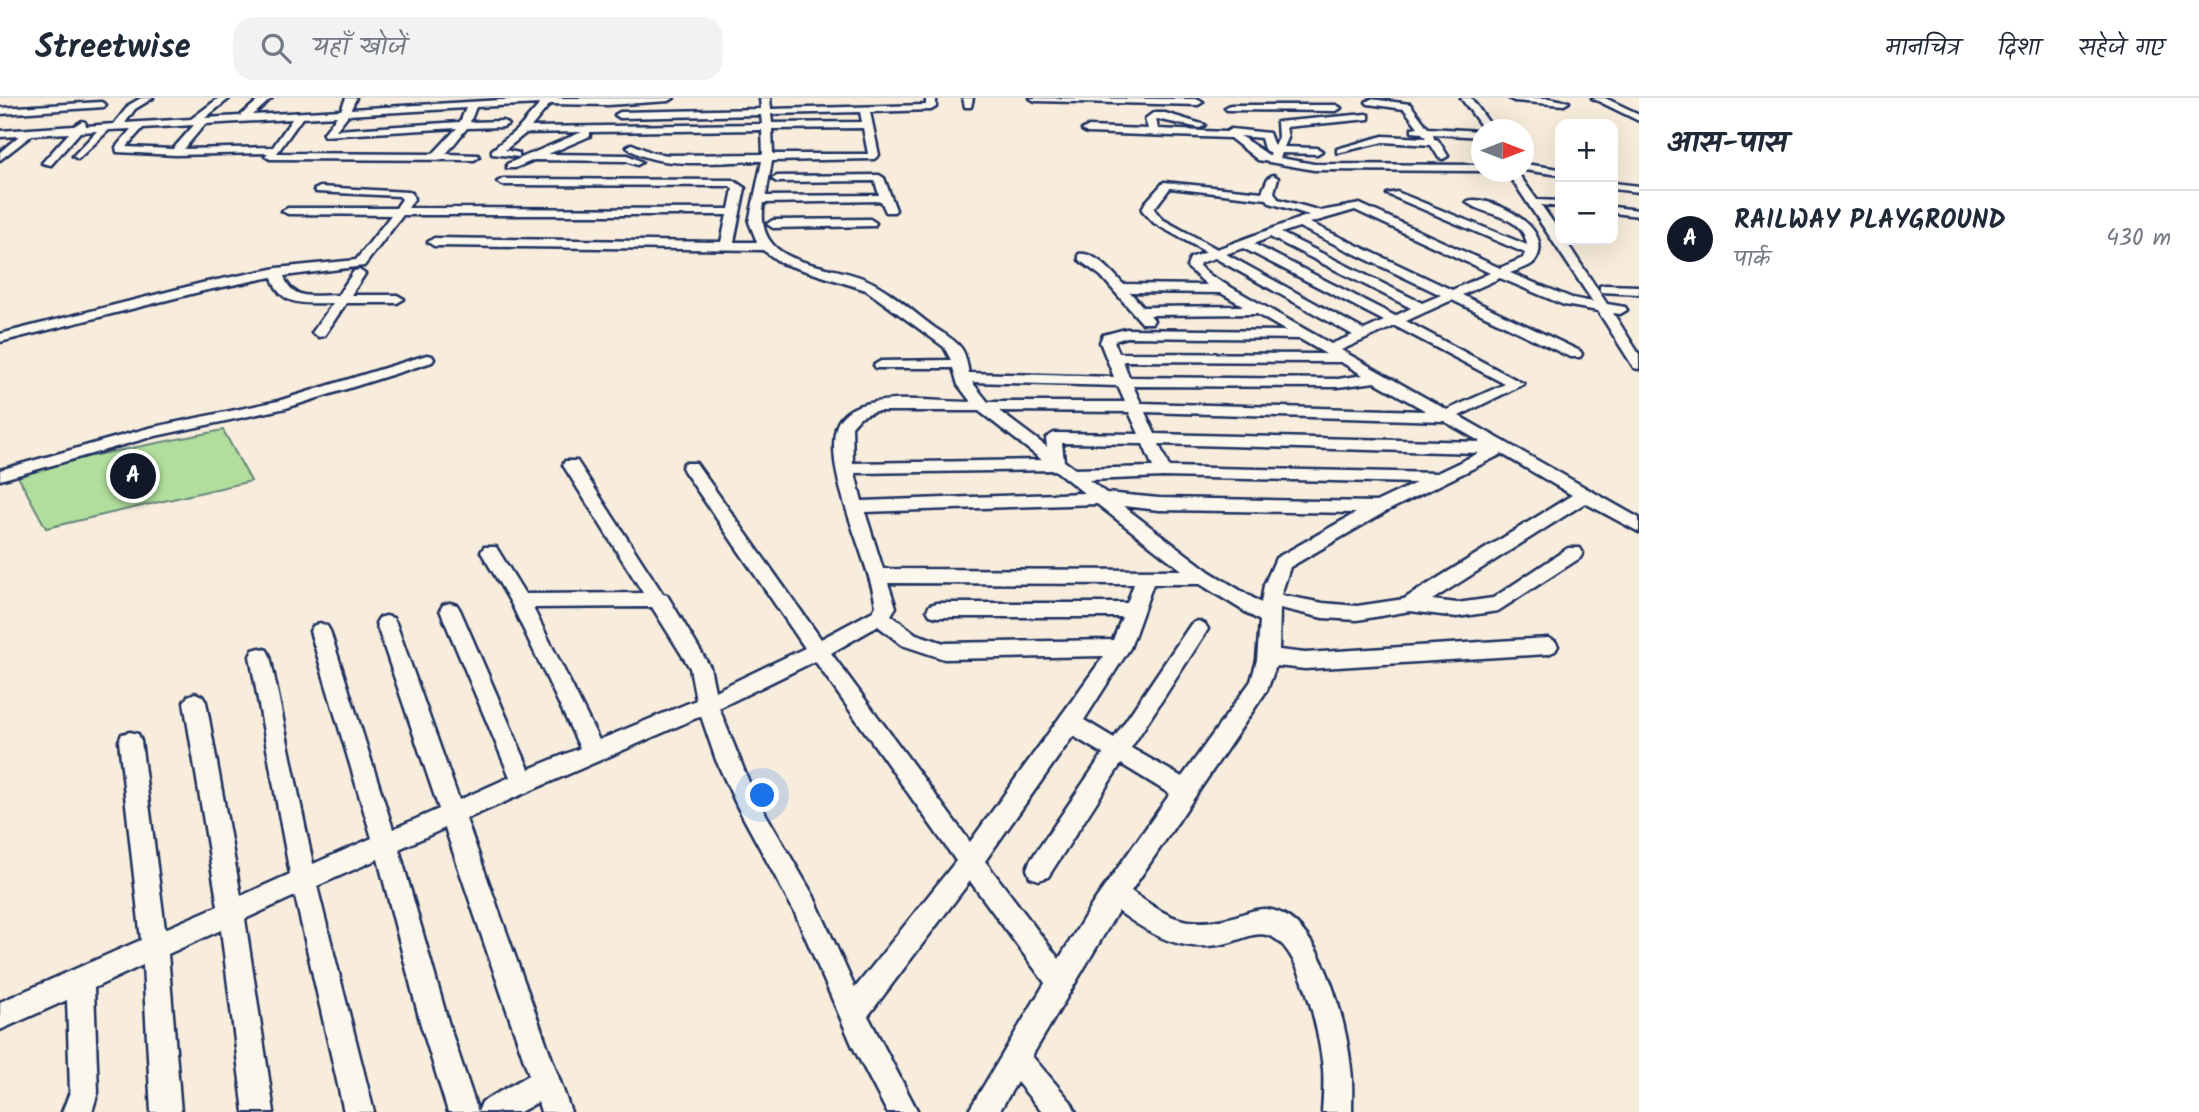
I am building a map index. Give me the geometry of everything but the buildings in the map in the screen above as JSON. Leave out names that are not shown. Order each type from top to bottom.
[{"type":"street","points":[[6,98],[1,109],[20,110],[104,101]]},
{"type":"street","points":[[0,127],[33,98]]},
{"type":"street","points":[[0,157],[67,98]]},
{"type":"street","points":[[78,156],[132,107],[148,98]]},
{"type":"street","points":[[176,152],[198,122],[225,98]]},
{"type":"street","points":[[203,152],[238,119],[267,98]]},
{"type":"street","points":[[351,98],[342,118],[320,144],[448,146]]},
{"type":"street","points":[[360,156],[403,98]]},
{"type":"street","points":[[448,107],[456,98]]},
{"type":"street","points":[[436,157],[448,146],[466,120],[549,99],[669,98]]},
{"type":"street","points":[[765,98],[769,151],[755,222],[757,234],[770,236],[790,261],[847,277],[871,287],[949,345],[956,351],[960,370],[971,393],[984,407],[1203,577],[1269,608],[1346,614],[1390,611],[1410,604],[1585,495]]},
{"type":"street","points":[[523,130],[592,130],[654,122],[767,123],[862,104],[893,103],[929,108],[932,98]]},
{"type":"street","points":[[1035,98],[1091,116],[1102,130],[1265,135],[1274,154],[1314,167],[1471,167]]},
{"type":"street","points":[[1227,102],[1320,98]]},
{"type":"street","points":[[1460,98],[1474,119]]},
{"type":"street","points":[[1466,98],[1481,119]]},
{"type":"street","points":[[1514,98],[1564,102]]},
{"type":"street","points":[[1598,98],[1626,100]]},
{"type":"street","points":[[1598,98],[1639,117]]},
{"type":"street","points":[[515,155],[496,152],[523,130],[549,99]]},
{"type":"street","points":[[654,122],[657,99]]},
{"type":"street","points":[[1091,116],[1112,100],[1200,105],[1206,126]]},
{"type":"street","points":[[47,163],[104,101]]},
{"type":"street","points":[[1164,102],[1174,118]]},
{"type":"street","points":[[1227,102],[1270,117],[1348,117]]},
{"type":"street","points":[[1227,102],[1231,132]]},
{"type":"street","points":[[1371,102],[1406,105],[1443,156]]},
{"type":"street","points":[[511,166],[592,130],[658,158],[873,147],[862,104]]},
{"type":"street","points":[[342,118],[396,109],[448,107],[466,120]]},
{"type":"street","points":[[1244,108],[1336,108]]},
{"type":"street","points":[[1381,112],[1414,115]]},
{"type":"street","points":[[259,166],[273,153],[303,113]]},
{"type":"street","points":[[0,134],[263,118],[303,113],[342,118],[466,120],[503,124]]},
{"type":"street","points":[[524,114],[538,113]]},
{"type":"street","points":[[328,134],[379,133],[510,114]]},
{"type":"street","points":[[1154,132],[1151,117],[1157,115],[1231,132],[1257,156],[1318,145],[1335,166]]},
{"type":"street","points":[[1274,154],[1283,134],[1280,125],[1367,117]]},
{"type":"street","points":[[233,151],[263,118]]},
{"type":"street","points":[[619,118],[654,122],[767,123],[868,128]]},
{"type":"street","points":[[1297,123],[1308,131]]},
{"type":"street","points":[[141,124],[121,150],[474,157]]},
{"type":"street","points":[[1336,127],[1364,145]]},
{"type":"street","points":[[1394,128],[1471,132]]},
{"type":"street","points":[[1356,166],[1340,151],[1383,139],[1434,142]]},
{"type":"street","points":[[1379,155],[1471,157]]},
{"type":"street","points":[[531,157],[628,158],[636,162]]},
{"type":"street","points":[[1534,170],[1555,172]]},
{"type":"street","points":[[770,236],[777,175],[879,178],[890,210]]},
{"type":"street","points":[[1268,196],[1273,178]]},
{"type":"street","points":[[1618,178],[1639,180]]},
{"type":"street","points":[[1519,182],[1605,308],[1639,365]]},
{"type":"street","points":[[1530,182],[1555,220]]},
{"type":"street","points":[[503,183],[729,183],[739,188],[727,244]]},
{"type":"street","points":[[1321,215],[1280,204],[1268,196],[1180,185],[1164,186],[1161,195],[1149,205],[1151,216],[1364,335]]},
{"type":"street","points":[[1618,187],[1639,189]]},
{"type":"street","points":[[0,338],[202,287],[277,272],[360,262],[366,258],[408,199],[405,193],[320,190]]},
{"type":"street","points":[[1393,194],[1533,252]]},
{"type":"street","points":[[759,200],[884,198]]},
{"type":"street","points":[[1330,350],[1529,260],[1533,252],[1532,236],[1525,224],[1472,202]]},
{"type":"street","points":[[1542,202],[1555,203]]},
{"type":"street","points":[[1620,310],[1551,296],[1356,206],[1321,215],[1216,253],[1195,261],[1193,267],[1259,310],[1639,526]]},
{"type":"street","points":[[1382,207],[1515,266]]},
{"type":"street","points":[[1618,210],[1639,213]]},
{"type":"street","points":[[288,211],[733,212]]},
{"type":"street","points":[[434,243],[727,244],[870,223]]},
{"type":"street","points":[[1300,223],[1574,355]]},
{"type":"street","points":[[1271,233],[1423,309]]},
{"type":"street","points":[[0,1017],[523,782],[707,704],[819,650],[880,616],[886,607],[885,595],[876,576],[846,468],[842,440],[844,426],[849,417],[865,409],[880,406],[1135,407],[1447,416],[1517,384],[1243,243]]},
{"type":"street","points":[[1574,245],[1620,310],[1639,342]]},
{"type":"street","points":[[1083,257],[1106,273],[1159,333]]},
{"type":"street","points":[[277,272],[282,290],[290,296],[397,299]]},
{"type":"street","points":[[319,332],[359,274]]},
{"type":"street","points":[[1118,288],[1223,289]]},
{"type":"street","points":[[1605,289],[1639,290]]},
{"type":"street","points":[[0,327],[137,292]]},
{"type":"street","points":[[1139,311],[1259,310]]},
{"type":"street","points":[[1163,472],[1107,342],[1111,335],[1304,335]]},
{"type":"street","points":[[1113,357],[1344,358]]},
{"type":"street","points":[[0,475],[149,433],[281,405],[427,359]]},
{"type":"street","points":[[881,365],[1124,381],[1290,384],[1338,383],[1377,377]]},
{"type":"street","points":[[1022,436],[1501,448]]},
{"type":"street","points":[[1054,438],[1063,470]]},
{"type":"street","points":[[983,1112],[1115,894],[1260,684],[1268,657],[1269,608],[1274,576],[1283,563],[1379,508],[1501,448]]},
{"type":"street","points":[[572,465],[700,667],[707,704],[727,760],[804,904],[853,1013],[903,1112]]},
{"type":"street","points":[[690,467],[970,862],[1060,982]]},
{"type":"street","points":[[846,468],[1439,478]]},
{"type":"street","points":[[857,507],[1101,498],[1158,504],[1379,508]]},
{"type":"street","points":[[490,552],[520,601],[594,752]]},
{"type":"street","points":[[1410,604],[1457,610],[1498,604],[1574,553]]},
{"type":"street","points":[[876,576],[1203,577]]},
{"type":"street","points":[[853,1013],[970,862],[1070,723],[1120,648],[1146,577]]},
{"type":"street","points":[[520,601],[660,600]]},
{"type":"street","points":[[450,610],[523,782]]},
{"type":"street","points":[[937,610],[1135,610]]},
{"type":"street","points":[[880,616],[898,635],[918,646],[944,651],[1120,648]]},
{"type":"street","points":[[386,623],[556,1112]]},
{"type":"street","points":[[1039,869],[1198,629]]},
{"type":"street","points":[[320,631],[386,844],[435,1025],[463,1112]]},
{"type":"street","points":[[1268,657],[1305,661],[1548,646]]},
{"type":"street","points":[[260,656],[304,882],[359,1112]]},
{"type":"street","points":[[195,702],[232,915],[259,1112]]},
{"type":"street","points":[[1070,723],[1187,792]]},
{"type":"street","points":[[130,741],[155,949],[166,1112]]},
{"type":"street","points":[[1115,894],[1180,936],[1198,938],[1255,923],[1272,923],[1286,930],[1314,977],[1330,1026],[1337,1069],[1337,1112]]},
{"type":"street","points":[[77,1112],[84,1092],[80,981]]},
{"type":"street","points":[[1015,1058],[1061,1112]]},
{"type":"street","points":[[492,1112],[545,1082]]},
{"type":"green space","points":[[223,430],[251,481],[46,528],[15,471]]},
{"type":"place","name":"RAILWAY PLAYGROUND","points":[[133,476]]}]
